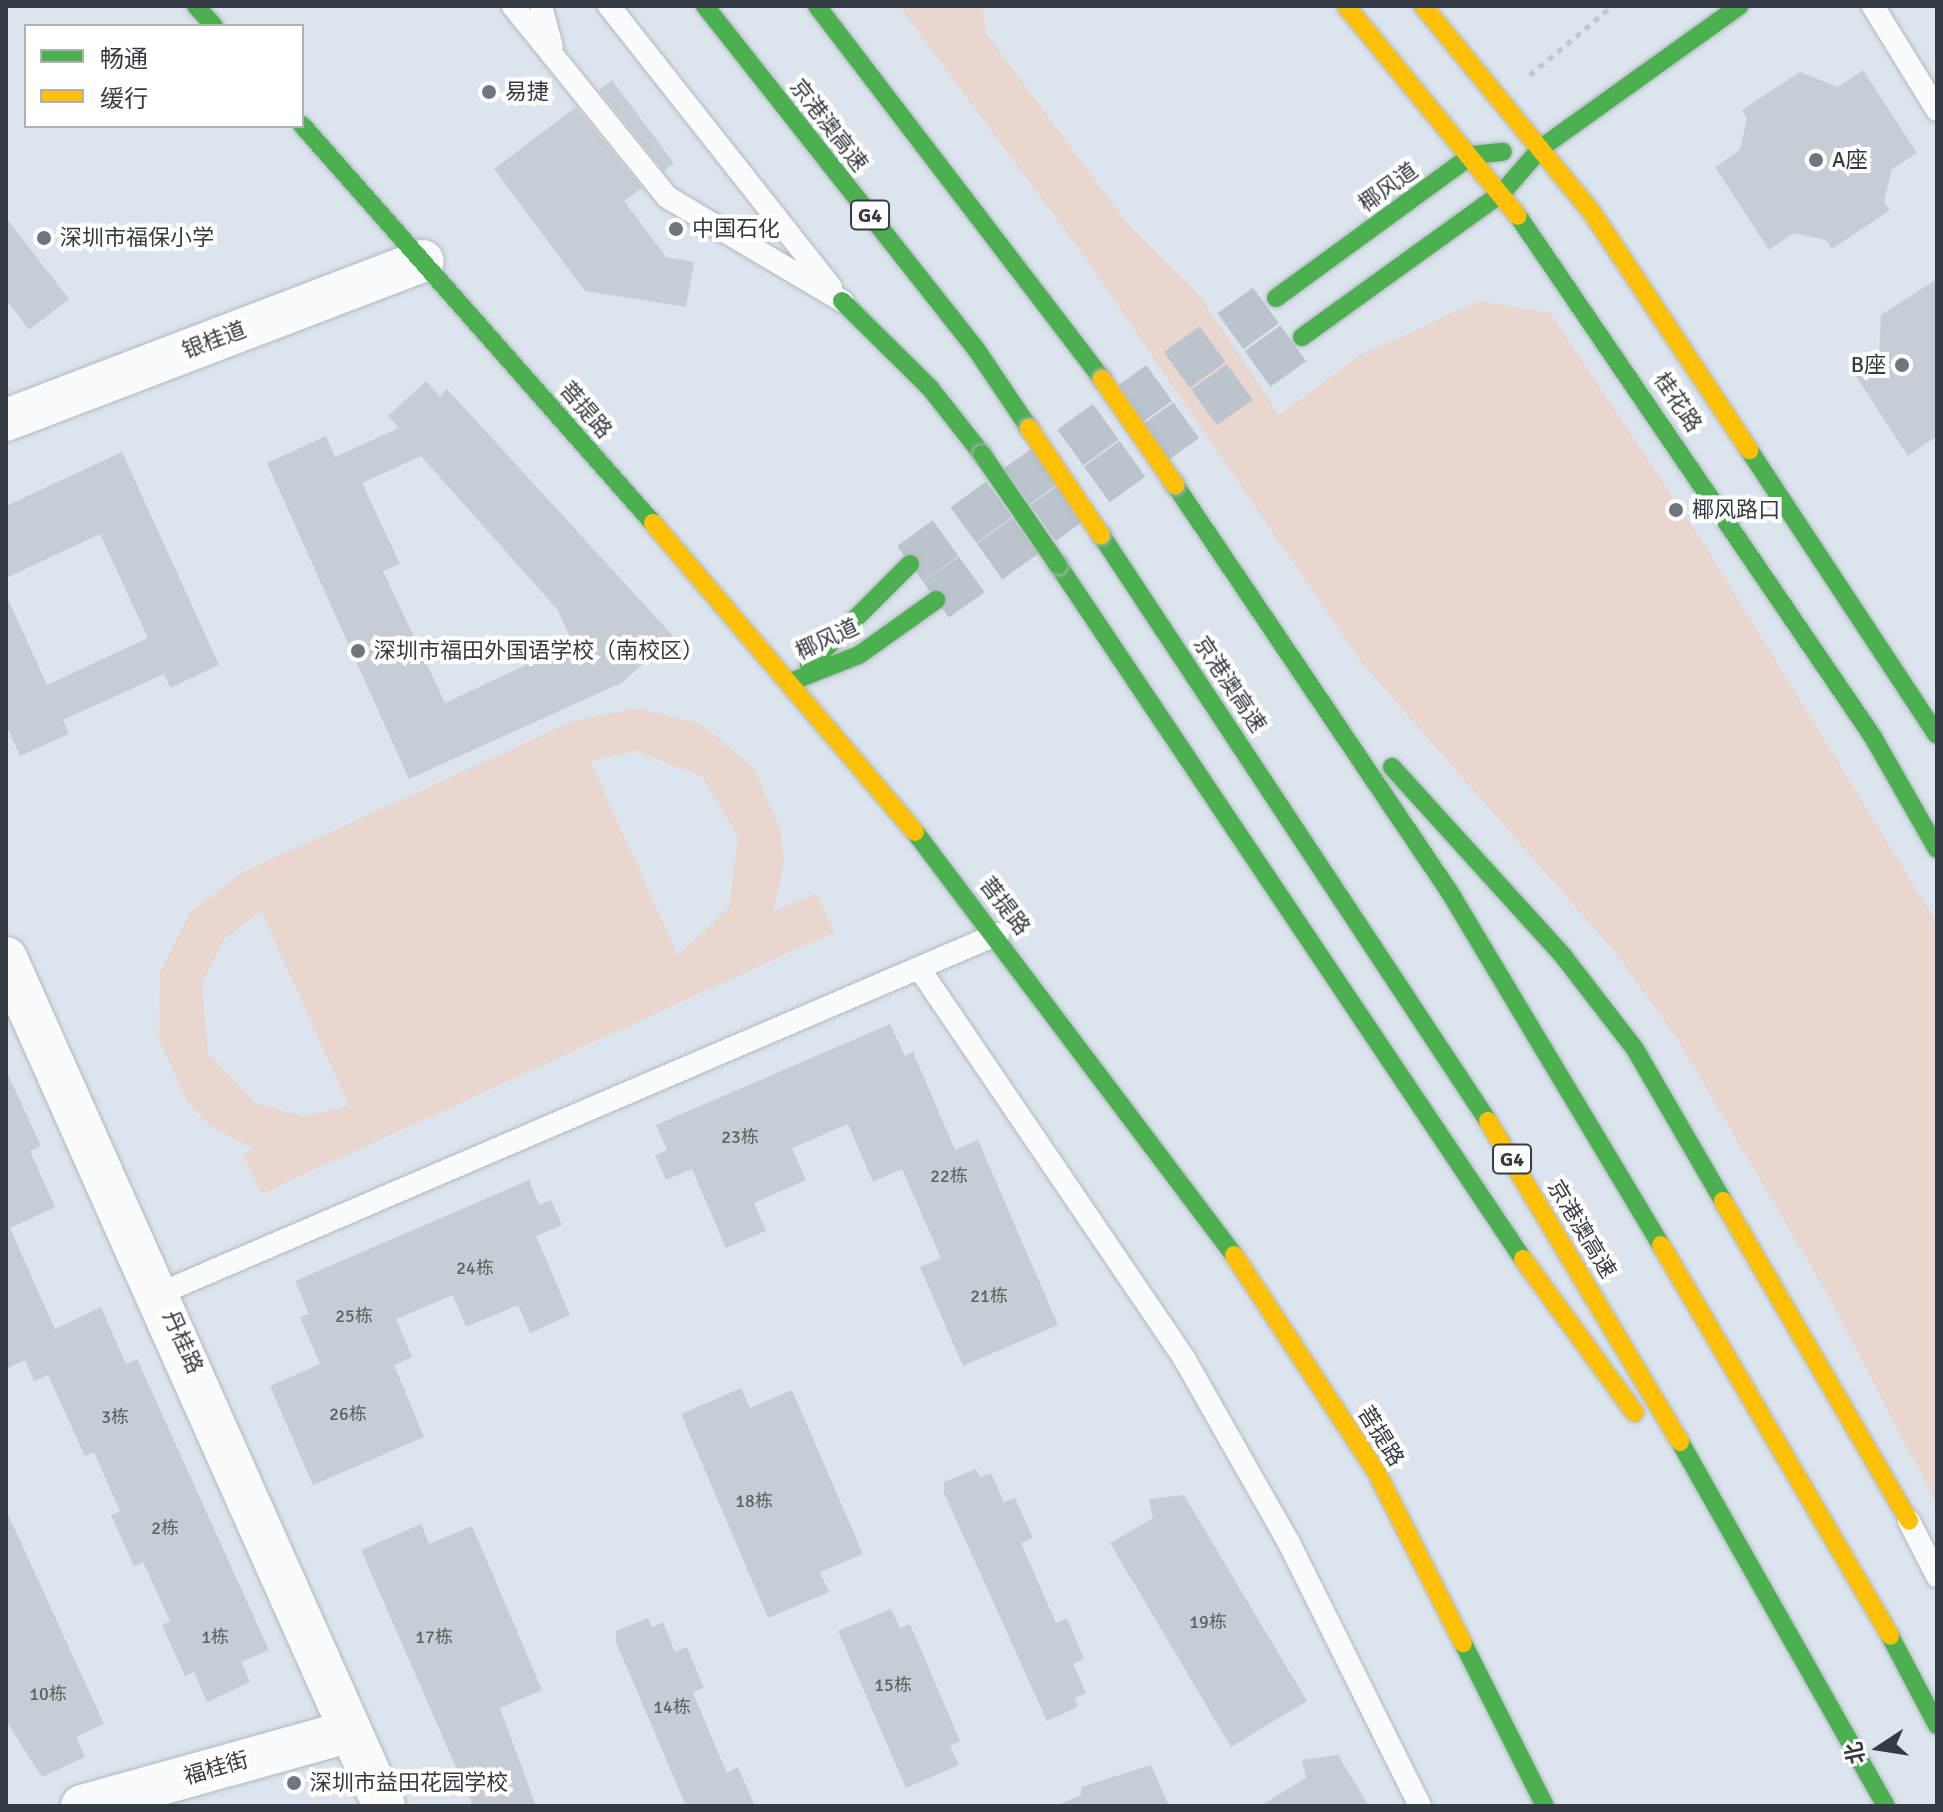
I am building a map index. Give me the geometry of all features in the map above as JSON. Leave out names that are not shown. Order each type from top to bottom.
[{"type":"main road","points":[[196,6],[212,24]]},
{"type":"main road","name":"京港澳高速","points":[[705,6],[976,349],[1457,1068],[1789,1625],[1886,1806]]},
{"type":"main road","points":[[817,6],[1102,379],[1452,896],[1642,1208],[1937,1725]]},
{"type":"main road","name":"桂花路","points":[[1346,6],[1502,193],[1873,737],[1937,849]]},
{"type":"main road","name":"桂花路","points":[[1423,6],[1591,211],[1937,735]]},
{"type":"main road","points":[[1302,337],[1502,193],[1541,148],[1739,6]]},
{"type":"main road","name":"菩提路","points":[[304,127],[793,681],[998,934],[1199,1203],[1376,1471],[1545,1806]]},
{"type":"main road","points":[[1472,155],[1541,148]]},
{"type":"main road","name":"椰风道","points":[[1276,298],[1472,155]]},
{"type":"main road","points":[[842,301],[930,388],[982,454],[1504,1233],[1789,1625]]},
{"type":"main road","name":"椰风道","points":[[793,681],[910,564]]},
{"type":"main road","name":"椰风道","points":[[793,681],[859,655],[936,600]]},
{"type":"main road","points":[[1291,655],[1564,957],[1635,1049],[1909,1521]]},
{"type":"street","name":"银桂道","points":[[6,420],[423,261]]},
{"type":"street","name":"丹桂路","points":[[6,958],[161,1293],[384,1806]]},
{"type":"street","name":"福桂街","points":[[82,1806],[350,1731]]},
{"type":"lane","points":[[513,6],[667,197],[842,301]]},
{"type":"lane","points":[[541,6],[556,61]]},
{"type":"lane","points":[[609,6],[842,301]]},
{"type":"lane","points":[[1873,6],[1937,110]]},
{"type":"lane","points":[[161,1293],[921,971],[998,934]]},
{"type":"lane","points":[[921,971],[1185,1360],[1288,1541],[1420,1806]]},
{"type":"lane","points":[[1909,1521],[1937,1541]]},
{"type":"lane","points":[[1909,1521],[1937,1576]]},
{"type":"path","points":[[1501,99],[1612,6]]},
{"type":"shaded area","points":[[899,6],[982,6],[986,33],[1127,223],[1196,291],[1279,415],[1360,355],[1479,301],[1550,313],[1704,544],[1937,923],[1937,1504],[1825,1290],[1678,1040],[1614,951],[1361,662],[1084,256]]},
{"type":"shaded area","points":[[637,708],[701,724],[753,767],[780,828],[784,862],[773,912],[816,893],[834,932],[261,1194],[243,1155],[254,1149],[209,1125],[186,1100],[159,1039],[160,972],[190,912],[241,873],[573,721]],"holes":[[[636,751],[702,776],[738,837],[729,907],[678,956],[590,761]],[[261,911],[349,1106],[303,1116],[257,1104],[208,1053],[202,983],[223,940]]]},
{"type":"building","name":"A座","points":[[1863,70],[1917,153],[1892,169],[1884,202],[1890,210],[1832,249],[1826,240],[1794,233],[1769,250],[1715,167],[1740,150],[1747,118],[1742,110],[1800,72],[1838,87]]},
{"type":"building","points":[[612,80],[674,163],[664,171],[599,90]]},
{"type":"building","points":[[576,107],[642,188],[624,201],[666,257],[694,262],[686,307],[585,291],[494,169]]},
{"type":"building","points":[[6,218],[69,299],[29,330],[6,299]]},
{"type":"building","name":"B座","points":[[1937,279],[1937,436],[1908,456],[1854,373],[1879,356],[1881,315]]},
{"type":"building","points":[[426,381],[440,396],[447,389],[673,636],[623,682],[409,779],[267,463],[326,436],[335,457],[399,428],[388,416]],"holes":[[[421,456],[557,609],[573,643],[445,703],[383,571],[400,564],[362,483]]]},
{"type":"building","points":[[122,452],[219,665],[170,688],[164,674],[63,720],[69,734],[20,756],[6,725],[6,595],[47,685],[148,638],[100,534],[6,578],[6,506]]},
{"type":"building","points":[[890,1024],[905,1056],[913,1052],[955,1150],[978,1140],[1058,1325],[963,1366],[920,1267],[941,1258],[902,1169],[873,1182],[848,1124],[792,1148],[806,1180],[754,1203],[766,1231],[726,1248],[692,1169],[666,1180],[655,1155],[667,1150],[656,1125]]},
{"type":"building","points":[[6,1070],[41,1146],[30,1151],[55,1207],[10,1228],[55,1329],[101,1307],[126,1364],[137,1359],[269,1650],[241,1662],[250,1682],[207,1702],[194,1672],[185,1676],[162,1625],[170,1621],[143,1562],[134,1566],[111,1515],[120,1511],[94,1452],[85,1456],[48,1375],[34,1381],[25,1360],[6,1369]]},
{"type":"building","points":[[529,1180],[539,1205],[551,1200],[562,1225],[536,1236],[570,1315],[530,1333],[518,1305],[466,1327],[453,1295],[396,1319],[412,1357],[394,1365],[424,1437],[313,1485],[270,1386],[320,1364],[300,1317],[309,1314],[295,1281]]},
{"type":"building","points":[[741,1388],[750,1408],[792,1390],[863,1554],[820,1572],[829,1592],[768,1618],[681,1414]]},
{"type":"building","points":[[976,1469],[980,1477],[991,1473],[1004,1502],[1015,1498],[1033,1538],[1021,1543],[1056,1623],[1067,1618],[1084,1659],[1073,1664],[1086,1693],[1075,1698],[1078,1707],[1047,1721],[944,1493],[944,1482]]},
{"type":"building","points":[[1184,1495],[1307,1701],[1231,1747],[1110,1543],[1153,1518],[1149,1499]]},
{"type":"building","points":[[6,1510],[104,1724],[76,1737],[85,1757],[42,1777],[6,1721]]},
{"type":"building","points":[[421,1524],[429,1544],[472,1526],[542,1690],[500,1708],[536,1806],[473,1806],[361,1550]]},
{"type":"building","points":[[891,1609],[900,1628],[910,1624],[960,1741],[950,1746],[959,1765],[906,1788],[838,1631]]},
{"type":"building","points":[[648,1618],[652,1627],[663,1622],[675,1652],[687,1647],[704,1688],[693,1692],[711,1736],[727,1773],[738,1767],[755,1806],[686,1806],[616,1642],[616,1631]]},
{"type":"building","points":[[1338,1755],[1369,1806],[1260,1806],[1306,1778],[1302,1760]]},
{"type":"building","points":[[1151,1765],[1169,1806],[1055,1806],[1081,1795],[1081,1787]]},
{"type":"tunnel","points":[[910,564],[1276,298]]},
{"type":"tunnel","points":[[936,600],[1302,337]]},
{"type":"traffic: fast","points":[[196,6],[212,24]]},
{"type":"traffic: fast","points":[[705,6],[976,349],[1029,428]]},
{"type":"traffic: fast","points":[[817,6],[1102,379]]},
{"type":"traffic: fast","points":[[1302,337],[1502,193],[1541,148],[1739,6]]},
{"type":"traffic: fast","points":[[304,127],[653,523]]},
{"type":"traffic: fast","points":[[1276,298],[1472,155],[1503,152]]},
{"type":"traffic: fast","points":[[1518,216],[1873,737],[1937,849]]},
{"type":"traffic: fast","points":[[842,301],[930,388],[982,454]]},
{"type":"traffic: fast","points":[[1749,450],[1937,735]]},
{"type":"traffic: fast","points":[[982,454],[1058,565]]},
{"type":"traffic: fast","points":[[1175,485],[1452,896],[1661,1245]]},
{"type":"traffic: fast","points":[[1101,535],[1488,1121]]},
{"type":"traffic: fast","points":[[809,665],[910,564]]},
{"type":"traffic: fast","points":[[1058,565],[1523,1259]]},
{"type":"traffic: fast","points":[[793,681],[859,655],[936,600]]},
{"type":"traffic: fast","points":[[1392,767],[1564,957],[1635,1049],[1723,1201]]},
{"type":"traffic: fast","points":[[915,832],[1234,1255]]},
{"type":"traffic: fast","points":[[1680,1442],[1886,1806]]},
{"type":"traffic: fast","points":[[1890,1636],[1937,1725]]},
{"type":"traffic: fast","points":[[1463,1643],[1545,1806]]},
{"type":"traffic: slow","points":[[1346,6],[1518,216]]},
{"type":"traffic: slow","points":[[1423,6],[1591,211],[1749,450]]},
{"type":"traffic: slow","points":[[1102,379],[1175,485]]},
{"type":"traffic: slow","points":[[1029,428],[1101,535]]},
{"type":"traffic: slow","points":[[653,523],[915,832]]},
{"type":"traffic: slow","points":[[1488,1121],[1680,1442]]},
{"type":"traffic: slow","points":[[1723,1201],[1909,1521]]},
{"type":"traffic: slow","points":[[1661,1245],[1890,1636]]},
{"type":"traffic: slow","points":[[1234,1255],[1376,1471],[1463,1643]]},
{"type":"traffic: slow","points":[[1523,1259],[1635,1413]]},
{"type":"place","name":"易捷","points":[[489,92]]},
{"type":"place","name":"A座","points":[[1816,160]]},
{"type":"place","name":"中国石化","points":[[676,229]]},
{"type":"place","name":"深圳市福保小学","points":[[44,238]]},
{"type":"place","name":"B座","points":[[1902,365]]},
{"type":"place","name":"椰风路口","points":[[1676,510]]},
{"type":"place","name":"深圳市福田外国语学校（南校区）","points":[[358,651]]},
{"type":"place","name":"深圳市益田花园学校","points":[[294,1783]]}]
